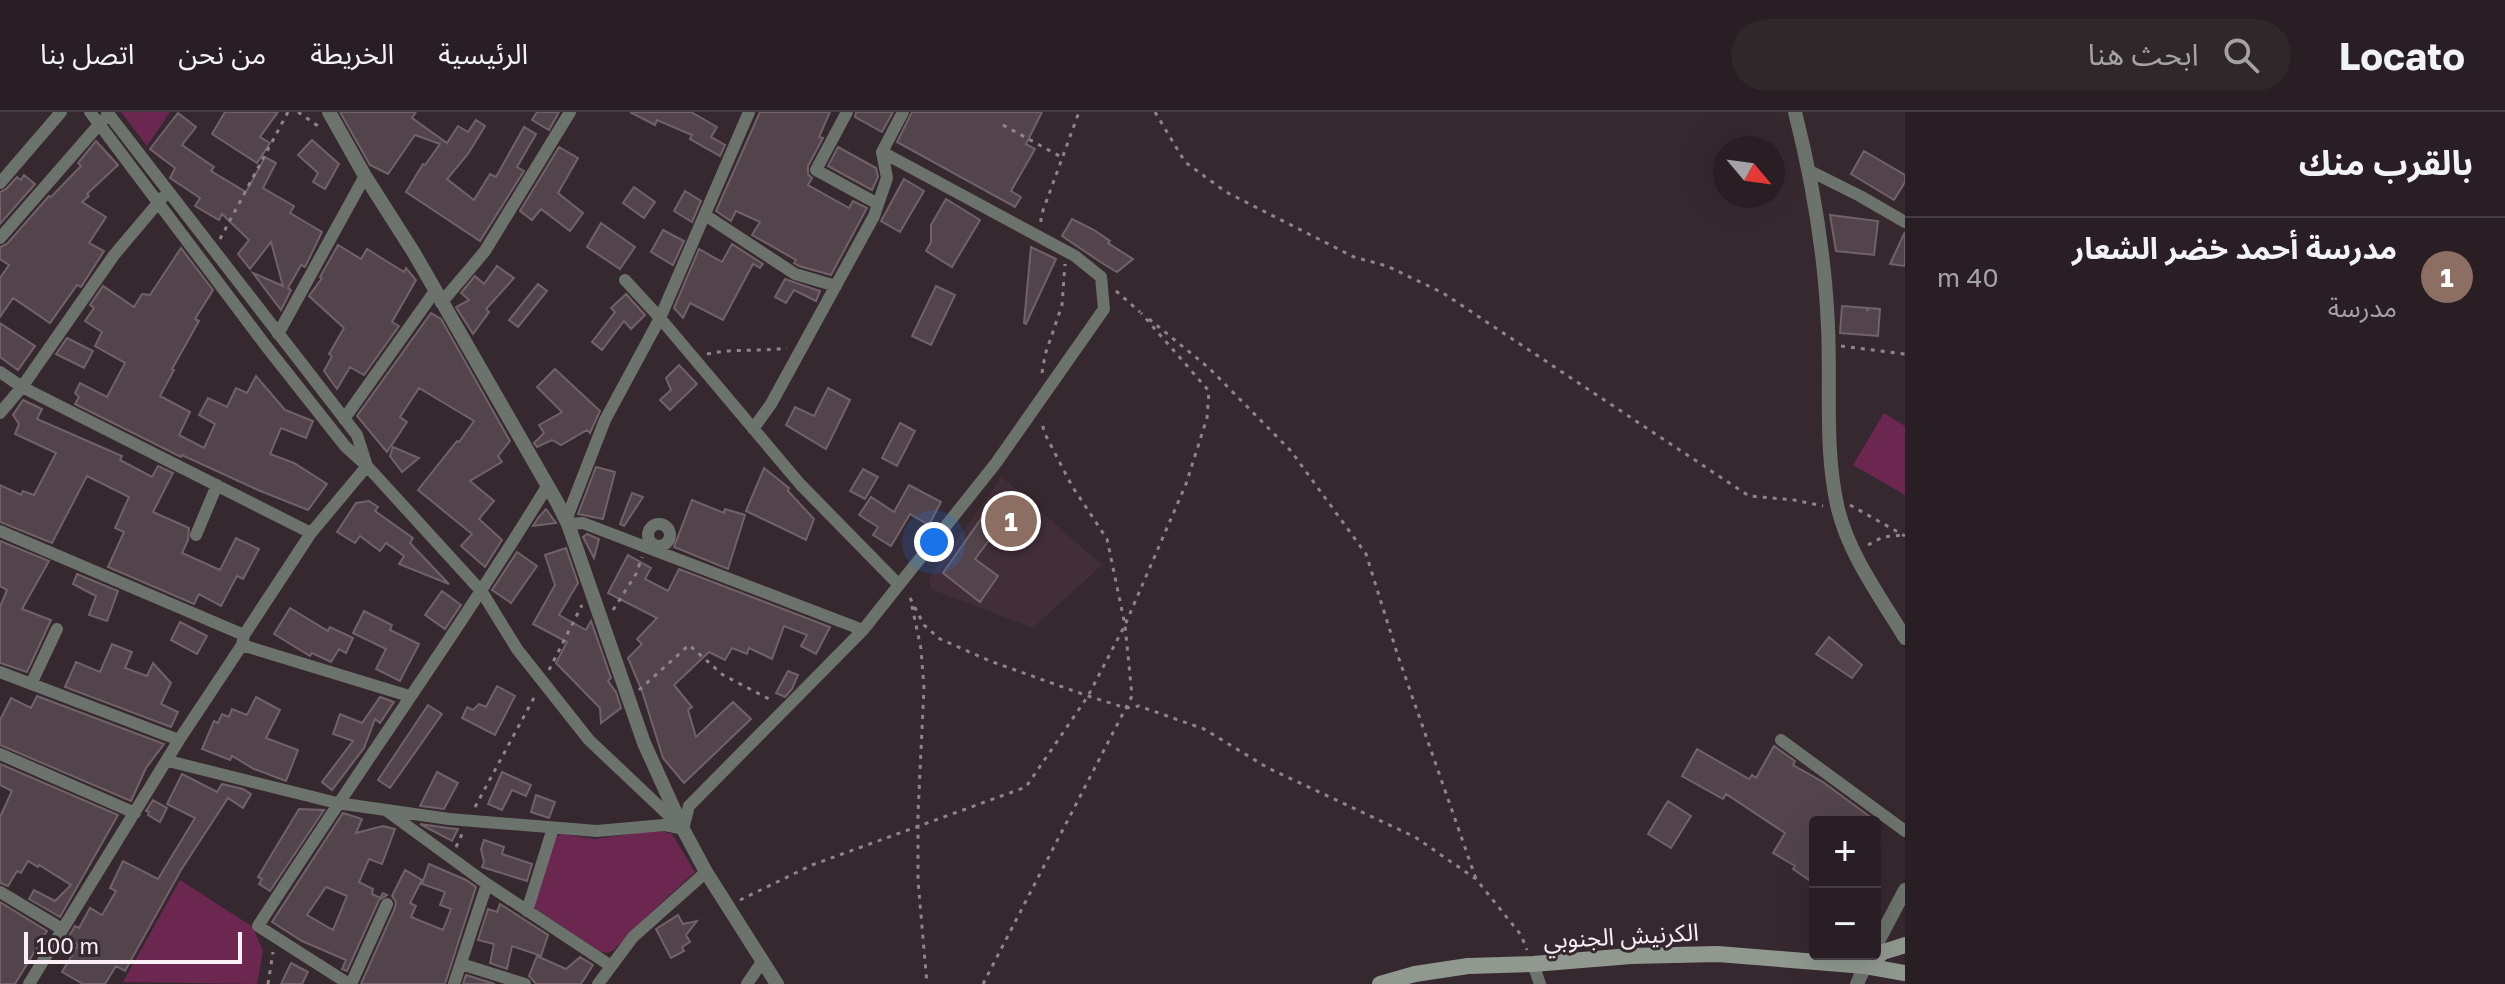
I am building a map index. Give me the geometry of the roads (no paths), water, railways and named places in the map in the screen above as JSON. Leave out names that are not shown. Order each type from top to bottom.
[{"type":"main road","points":[[1881,953],[1905,945]]},
{"type":"main road","name":"الكرنيش الجنوبي","points":[[1380,984],[1415,974],[1468,966],[1631,956],[1718,954],[1809,958]]},
{"type":"main road","name":"الكرنيش الجنوبي","points":[[1868,960],[1905,973]]},
{"type":"street","points":[[0,183],[61,112]]},
{"type":"street","points":[[90,112],[345,446],[482,592],[517,649],[589,740],[683,829]]},
{"type":"street","points":[[329,112],[548,485],[567,522],[644,743],[683,829],[706,872],[777,984]]},
{"type":"street","points":[[344,419],[438,297],[485,251],[570,112]]},
{"type":"street","points":[[567,522],[605,420],[660,318],[749,112]]},
{"type":"street","points":[[847,112],[816,170],[878,204]]},
{"type":"street","points":[[753,429],[771,404],[878,204],[887,178],[882,152],[903,112]]},
{"type":"street","points":[[1795,112],[1810,171],[1821,244],[1831,455],[1838,503],[1855,552],[1905,638]]},
{"type":"street","points":[[0,238],[108,113],[357,435],[367,466]]},
{"type":"street","points":[[683,829],[689,806],[863,630],[996,463],[1104,309],[1101,277],[1075,256],[882,152]]},
{"type":"street","points":[[1810,171],[1905,222]]},
{"type":"street","points":[[278,334],[365,176]]},
{"type":"street","points":[[0,413],[22,387],[114,255],[168,192]]},
{"type":"street","points":[[705,215],[795,274],[836,286]]},
{"type":"street","points":[[625,280],[800,484],[899,585]]},
{"type":"street","points":[[0,372],[22,387],[311,533]]},
{"type":"street","points":[[29,984],[311,533],[367,466]]},
{"type":"street","points":[[196,535],[217,485]]},
{"type":"street","points":[[387,904],[350,984],[258,926],[337,803],[482,592],[548,485]]},
{"type":"street","points":[[567,522],[583,523],[650,546],[863,630]]},
{"type":"street","points":[[0,531],[243,640],[409,696]]},
{"type":"street","points":[[31,684],[57,629]]},
{"type":"street","points":[[0,672],[179,740]]},
{"type":"street","points":[[1781,740],[1905,831]]},
{"type":"street","points":[[0,754],[135,813]]},
{"type":"street","points":[[168,761],[337,803],[385,810],[597,831],[664,825],[683,829]]},
{"type":"street","points":[[385,810],[487,884],[611,966]]},
{"type":"street","points":[[527,911],[553,828]]},
{"type":"street","points":[[598,984],[633,937],[706,872]]},
{"type":"street","points":[[454,984],[487,884]]},
{"type":"street","points":[[1881,936],[1905,890]]},
{"type":"street","points":[[0,892],[62,929]]},
{"type":"street","points":[[1857,984],[1868,960]]},
{"type":"street","points":[[747,984],[762,962]]},
{"type":"street","points":[[461,964],[525,984]]},
{"type":"street","points":[[1533,964],[1540,984]]},
{"type":"place","name":"مدرسة أحمد خضر الشعار","points":[[1011,521]]}]
